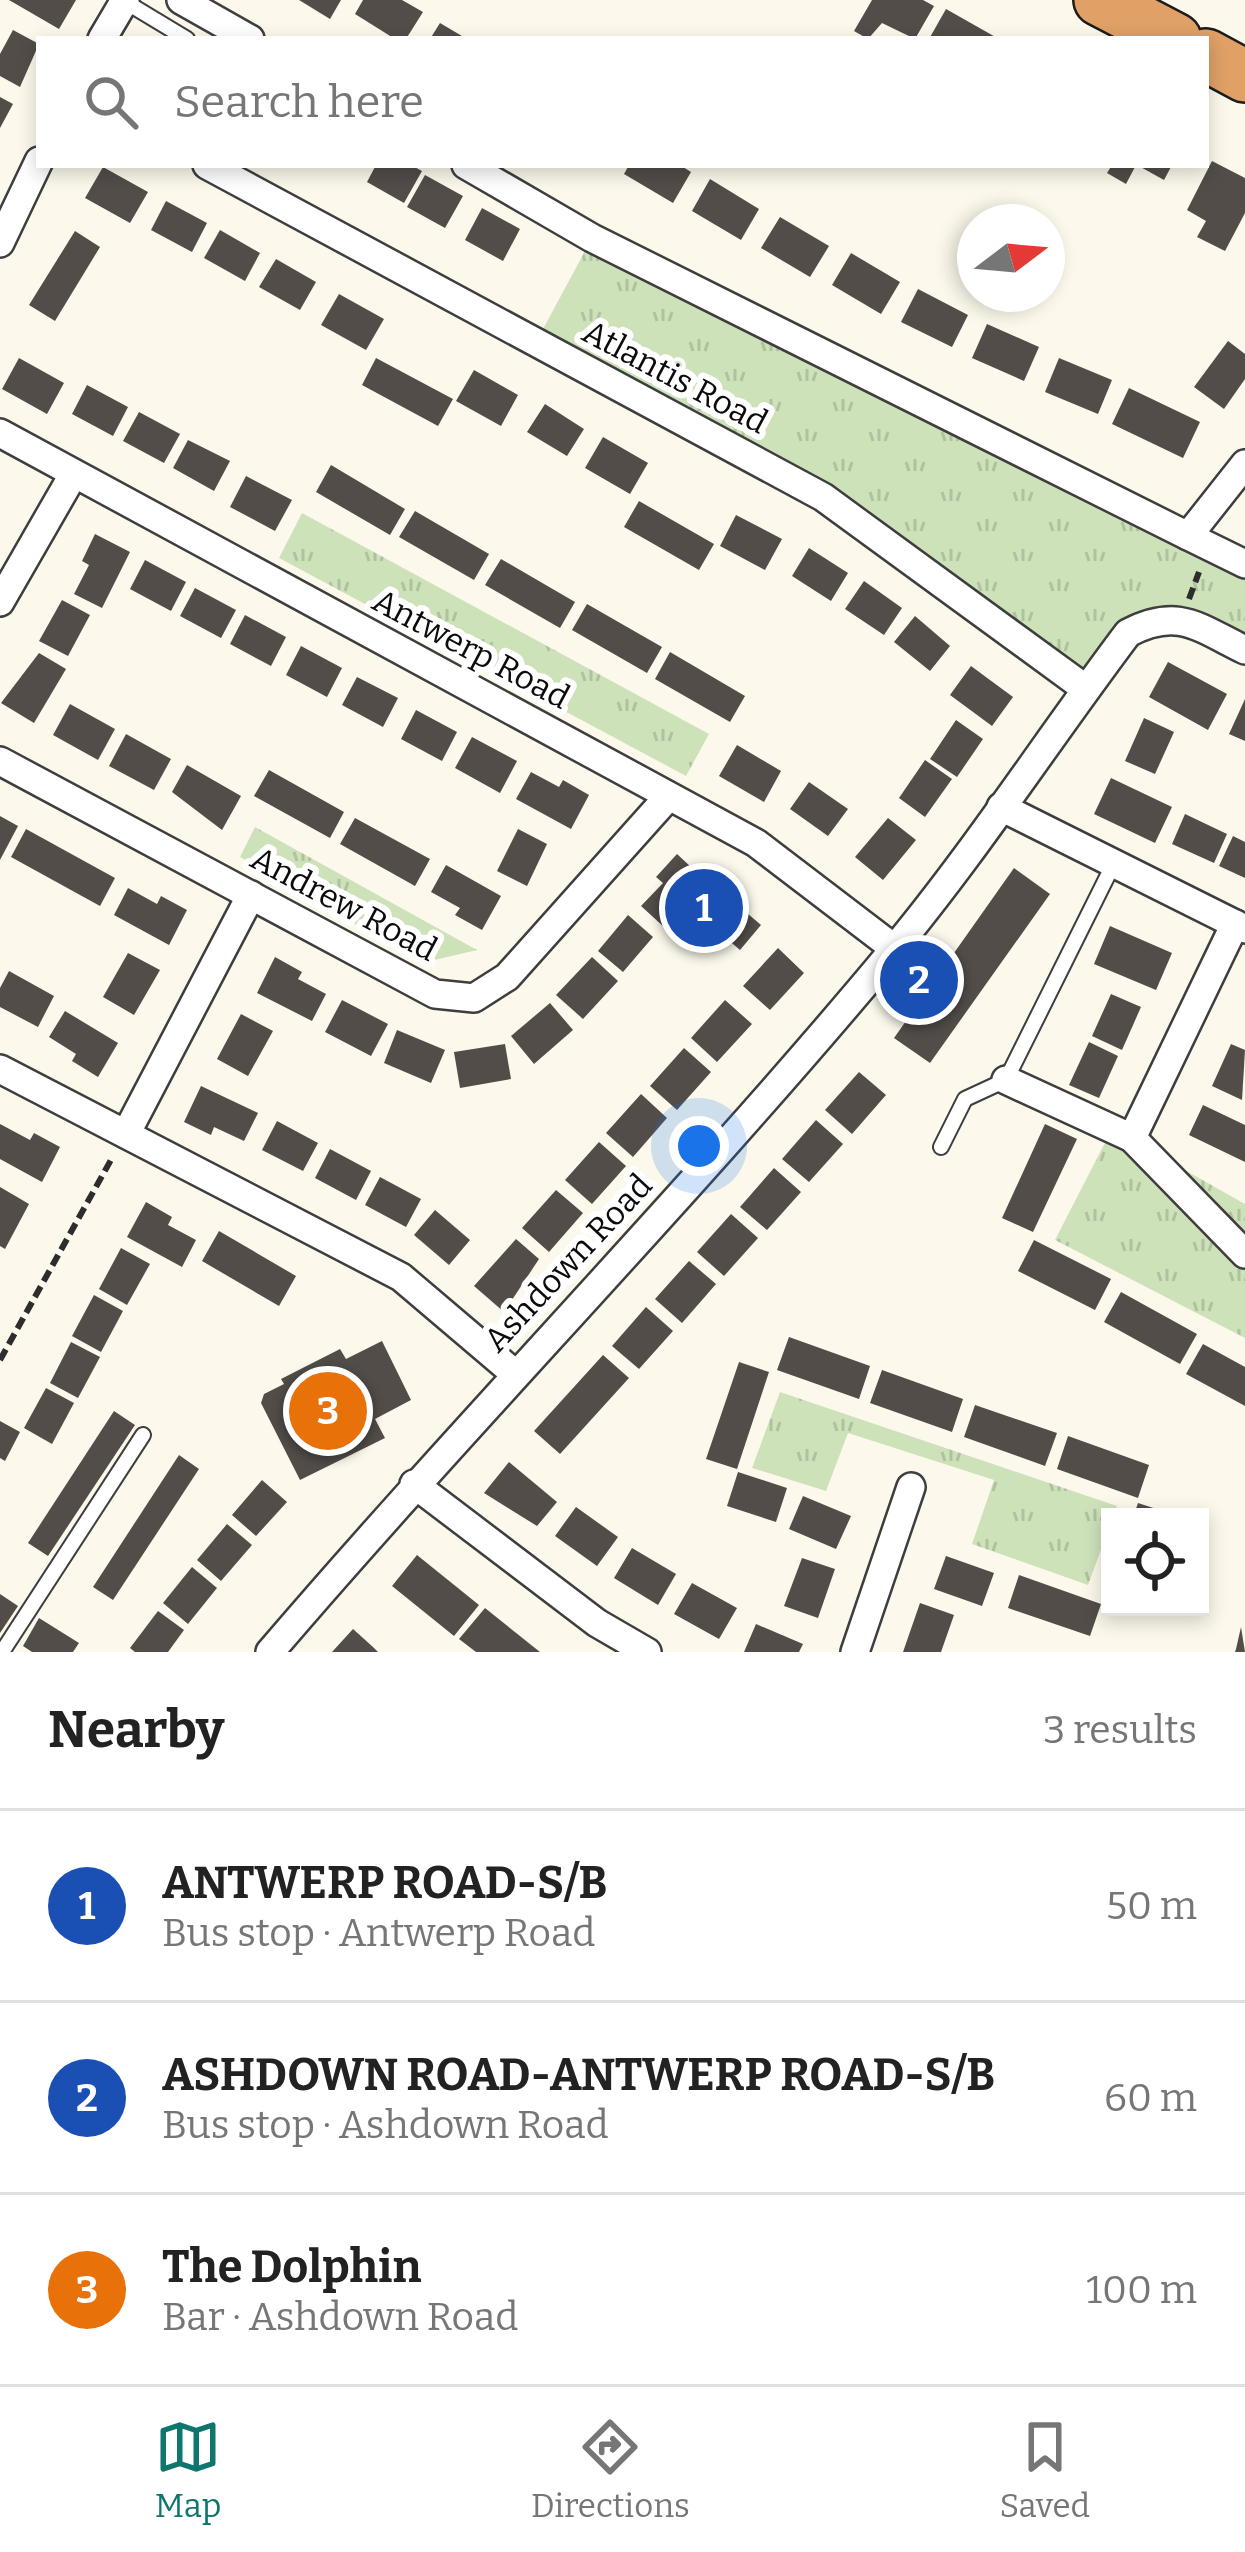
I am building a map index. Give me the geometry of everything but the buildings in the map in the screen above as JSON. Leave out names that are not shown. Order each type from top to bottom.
[{"type":"highway","points":[[1100,0],[1169,36]]},
{"type":"highway","points":[[1209,58],[1245,76]]},
{"type":"street","points":[[104,36],[124,0]]},
{"type":"street","points":[[182,0],[245,36]]},
{"type":"street","points":[[0,243],[36,167]]},
{"type":"street","name":"Atlantis Road","points":[[213,168],[823,497],[1086,689]]},
{"type":"street","points":[[471,168],[592,238],[1245,563]]},
{"type":"street","name":"Antwerp Road","points":[[0,433],[756,843],[895,949]]},
{"type":"street","points":[[1198,541],[1245,464]]},
{"type":"street","points":[[0,602],[74,475]]},
{"type":"street","name":"Ashdown Road","points":[[270,1652],[514,1373],[746,1124],[895,949],[1128,633],[1156,618],[1181,619]]},
{"type":"street","points":[[1181,619],[1245,650]]},
{"type":"street","name":"Andrew Road","points":[[0,761],[435,994],[474,998],[507,977],[668,797]]},
{"type":"street","points":[[1001,807],[1240,926],[1132,1138]]},
{"type":"street","points":[[126,1134],[251,896]]},
{"type":"street","points":[[0,1069],[401,1276],[514,1373]]},
{"type":"street","points":[[1006,1080],[1132,1138],[1245,1254]]},
{"type":"street","points":[[414,1484],[520,1567],[647,1652]]},
{"type":"street","points":[[855,1652],[910,1487]]},
{"type":"lane","points":[[124,0],[182,36]]},
{"type":"lane","points":[[940,1147],[965,1099],[1006,1080],[1114,863]]},
{"type":"lane","points":[[2,1652],[143,1435]]},
{"type":"path","points":[[1181,619],[1198,541]]},
{"type":"path","points":[[0,1360],[126,1134]]},
{"type":"green space","points":[[592,238],[1245,563],[1245,650],[1156,618],[1086,689],[823,497],[536,342]]},
{"type":"green space","points":[[302,513],[709,734],[686,776],[279,558]]},
{"type":"green space","points":[[255,827],[477,950],[422,963],[240,857]]},
{"type":"green space","points":[[1112,1129],[1245,1204],[1245,1338],[1055,1240]]},
{"type":"green space","points":[[780,1392],[1117,1506],[1101,1508],[1101,1550],[1088,1585],[972,1544],[994,1480],[848,1433],[826,1491],[752,1468]]},
{"type":"place","name":"ANTWERP ROAD-S/B","points":[[704,908]]},
{"type":"place","name":"ASHDOWN ROAD-ANTWERP ROAD-S/B","points":[[919,980]]},
{"type":"place","name":"The Dolphin","points":[[328,1411]]}]
